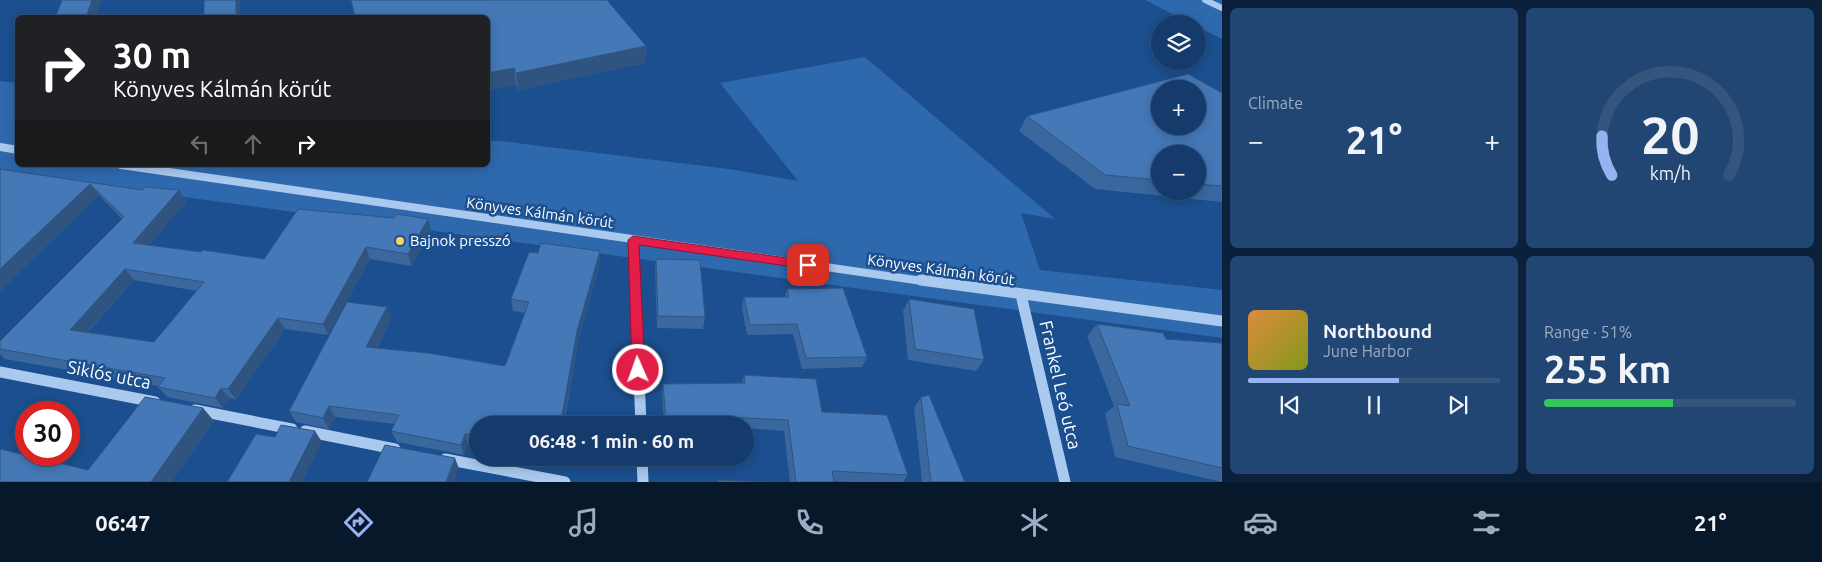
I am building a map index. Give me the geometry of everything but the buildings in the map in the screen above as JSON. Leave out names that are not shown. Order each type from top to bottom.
[{"type":"street","points":[[1205,0],[1222,8]]},
{"type":"street","points":[[0,147],[15,150]]},
{"type":"street","name":"Könyves Kálmán körút","points":[[136,167],[1021,295],[1222,320]]},
{"type":"street","points":[[633,240],[641,416]]},
{"type":"street","name":"Frankel Leó utca","points":[[1021,295],[1065,482]]},
{"type":"street","name":"Siklós utca","points":[[0,372],[166,404]]},
{"type":"street","points":[[185,408],[409,452]]},
{"type":"street","points":[[438,457],[565,482]]},
{"type":"street","points":[[642,466],[643,482]]},
{"type":"shaded area","points":[[1145,0],[1222,0],[1222,39],[1206,31],[1206,15],[1174,15]]},
{"type":"shaded area","points":[[865,57],[1055,219],[1021,213],[1040,270],[1222,290],[1222,338],[0,172],[0,81],[15,83],[15,167],[490,167],[490,141],[499,141],[729,169],[798,181],[720,83]]},
{"type":"place","name":"Bajnok presszó","points":[[400,241]]},
{"type":"route","points":[[638,370],[633,240],[808,265]]}]
